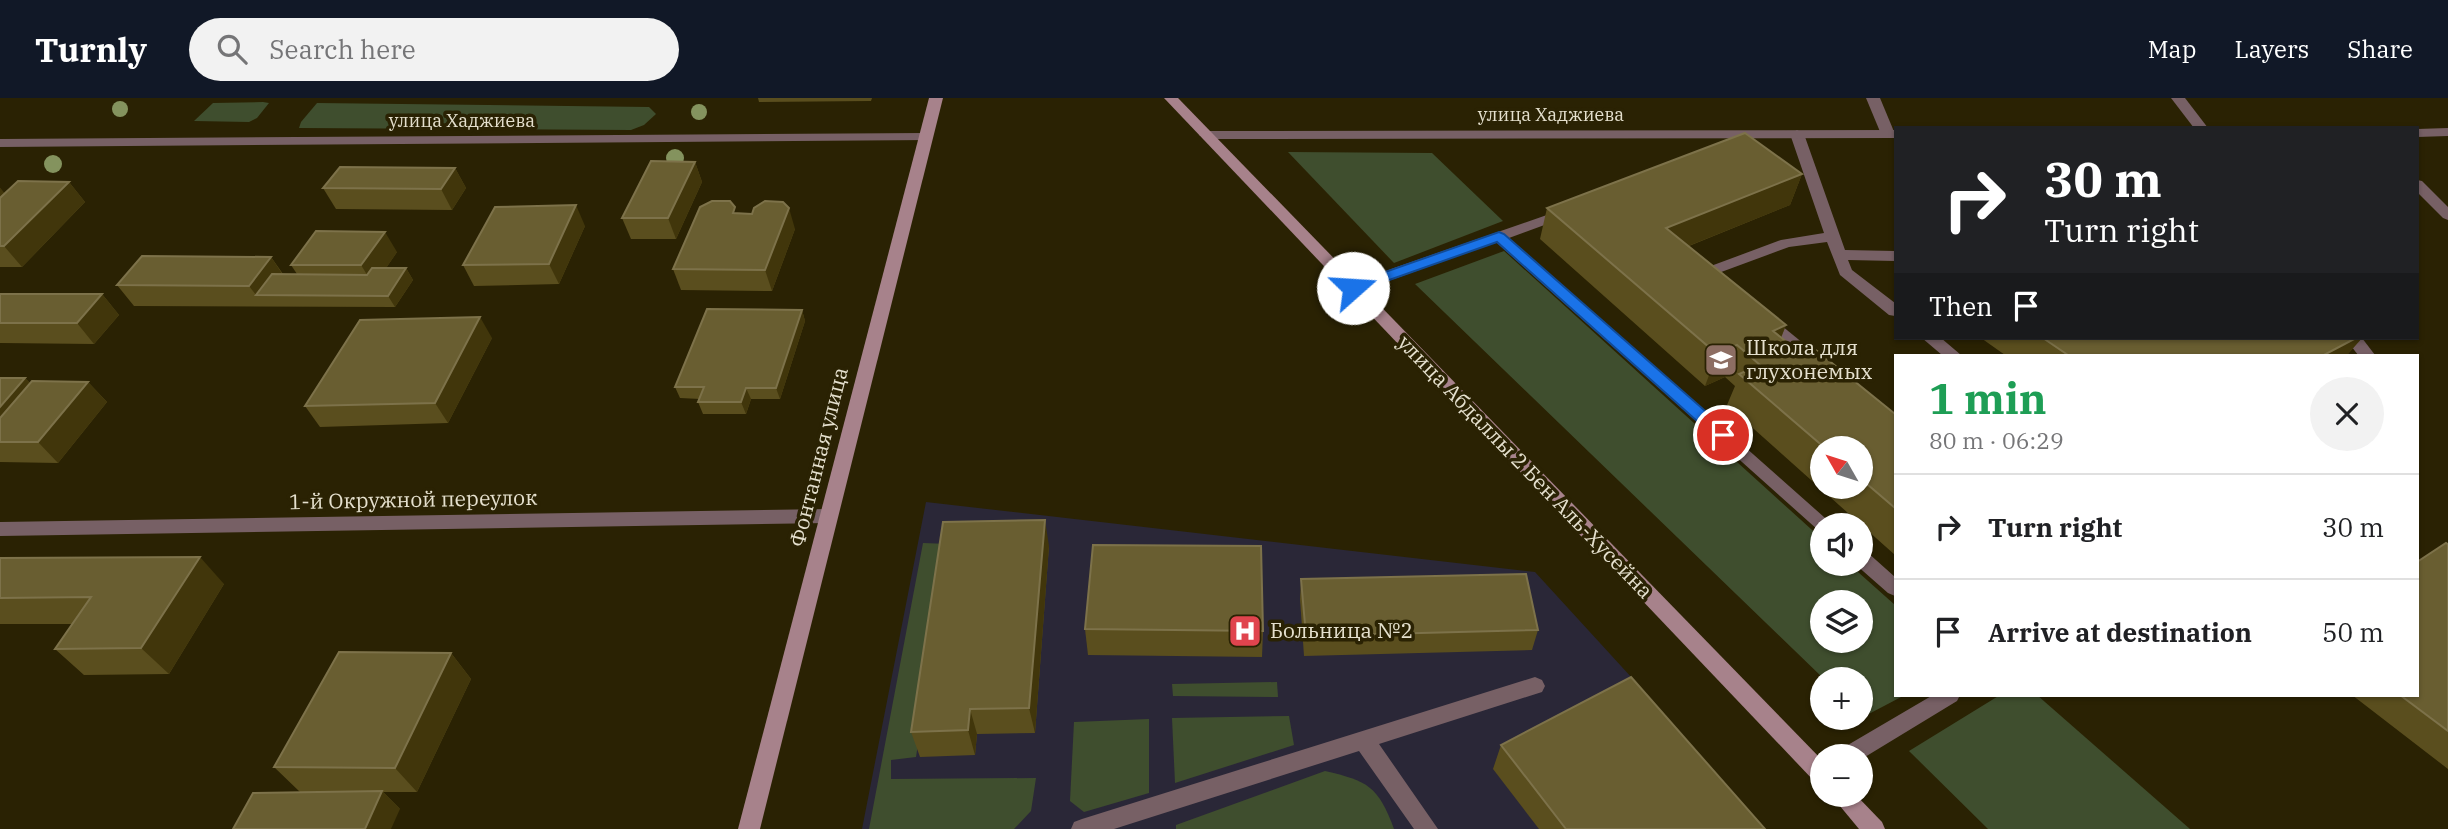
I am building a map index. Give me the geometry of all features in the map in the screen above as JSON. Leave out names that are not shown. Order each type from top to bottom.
[{"type":"main road","name":"Фонтанная улица","points":[[749,829],[936,98]]},
{"type":"main road","name":"улица Абдаллы 2 Бен Аль-Хусейна","points":[[1171,98],[1810,762]]},
{"type":"main road","points":[[1853,807],[1874,829]]},
{"type":"street","points":[[1873,98],[1891,134]]},
{"type":"street","points":[[2178,98],[2199,126]]},
{"type":"street","points":[[2419,133],[2448,132]]},
{"type":"street","points":[[1797,134],[1845,272],[1894,310]]},
{"type":"street","name":"улица Хаджиева","points":[[1206,135],[1891,134]]},
{"type":"street","name":"улица Хаджиева","points":[[0,143],[925,137]]},
{"type":"street","points":[[2419,186],[2448,215]]},
{"type":"street","points":[[1353,288],[1574,209]]},
{"type":"street","points":[[1715,281],[1705,272],[1786,243],[1833,236]]},
{"type":"street","points":[[1499,237],[1810,513]]},
{"type":"street","points":[[1839,256],[1894,256]]},
{"type":"street","points":[[1747,307],[1832,375]]},
{"type":"street","points":[[1933,340],[1952,354]]},
{"type":"street","points":[[2355,340],[2366,354]]},
{"type":"street","name":"1-й Окружной переулок","points":[[0,529],[827,516]]},
{"type":"street","points":[[1873,569],[1894,587]]},
{"type":"street","points":[[1082,829],[1535,686]]},
{"type":"street","points":[[1868,744],[1947,697]]},
{"type":"street","points":[[1363,739],[1427,829]]},
{"type":"shaded area","name":"Больница №2","points":[[926,502],[1535,572],[1643,690],[1621,702],[1730,829],[862,829]]},
{"type":"green space","points":[[213,103],[269,103],[257,118],[249,122],[194,121]]},
{"type":"green space","points":[[317,103],[649,107],[656,114],[644,125],[631,130],[299,128]]},
{"type":"green space","points":[[1288,152],[1432,153],[1503,221],[1394,263]]},
{"type":"green space","points":[[1504,251],[1810,528],[1810,576],[1862,576],[1894,604],[1894,697],[1901,697],[1873,712],[1873,667],[1812,667],[1415,284]]},
{"type":"green space","points":[[923,543],[949,544],[916,757],[891,760],[891,779],[1036,778],[1031,811],[1014,829],[869,829]]},
{"type":"green space","points":[[1277,682],[1278,697],[1173,696],[1172,684]]},
{"type":"green space","points":[[1997,697],[2039,697],[2190,829],[1988,829],[1909,751]]},
{"type":"green space","points":[[1289,716],[1294,745],[1175,783],[1172,718]]},
{"type":"green space","points":[[1149,719],[1149,793],[1084,812],[1070,801],[1074,722]]},
{"type":"green space","points":[[1325,771],[1352,778],[1370,788],[1383,803],[1394,829],[1176,829],[1176,825]]},
{"type":"building","points":[[1745,133],[1802,174],[1666,228],[1786,325],[1773,331],[1799,352],[1812,347],[1894,413],[1894,507],[1873,489],[1873,436],[1811,436],[1739,374],[1760,365],[1737,345],[1717,354],[1547,208]]},
{"type":"building","points":[[651,161],[695,162],[668,218],[622,218]]},
{"type":"building","points":[[340,167],[455,168],[441,189],[323,188]]},
{"type":"building","points":[[18,181],[69,182],[4,246],[0,246],[0,198]]},
{"type":"building","points":[[712,201],[730,201],[735,207],[733,213],[752,214],[754,208],[765,201],[783,202],[789,208],[765,270],[673,269],[700,207]]},
{"type":"building","points":[[576,205],[549,264],[463,265],[495,207]]},
{"type":"building","points":[[316,231],[385,232],[361,265],[291,265]]},
{"type":"building","points":[[142,256],[271,257],[249,286],[117,285]]},
{"type":"building","points":[[372,268],[406,268],[388,296],[256,295],[272,274],[367,275]]},
{"type":"building","points":[[0,294],[102,294],[77,323],[0,323]]},
{"type":"building","points":[[707,309],[802,310],[776,388],[746,388],[741,402],[698,402],[704,387],[675,387]]},
{"type":"building","points":[[480,317],[435,403],[305,406],[360,320]]},
{"type":"building","points":[[2046,340],[2352,340],[2326,354],[2067,354]]},
{"type":"building","points":[[0,378],[25,378],[0,407]]},
{"type":"building","points":[[32,381],[88,382],[38,442],[0,442],[0,418]]},
{"type":"building","points":[[1045,520],[1029,708],[970,709],[968,730],[911,732],[943,522]]},
{"type":"building","points":[[2448,544],[2448,731],[2403,697],[2419,697],[2419,561]]},
{"type":"building","points":[[1093,545],[1261,546],[1263,631],[1085,629]]},
{"type":"building","points":[[200,557],[141,648],[55,649],[91,597],[0,598],[0,558]]},
{"type":"building","points":[[1526,574],[1538,630],[1306,636],[1301,579]]},
{"type":"building","points":[[339,652],[451,653],[395,768],[274,767]]},
{"type":"building","points":[[1631,677],[1765,829],[1566,829],[1501,745]]},
{"type":"building","points":[[382,791],[365,829],[233,829],[253,793]]},
{"type":"place","name":"Школа для глухонемых","points":[[1721,360]]},
{"type":"place","name":"Больница №2","points":[[1245,631]]},
{"type":"route","points":[[1353,288],[1499,237],[1723,435]]}]
